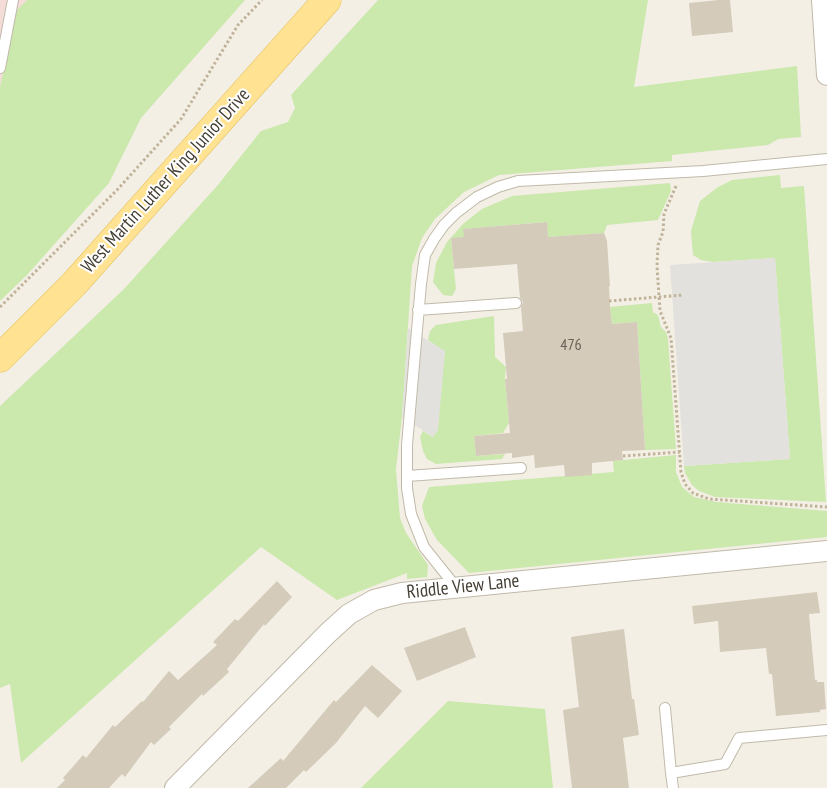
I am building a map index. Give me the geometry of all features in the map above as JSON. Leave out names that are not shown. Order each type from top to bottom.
[{"type":"main road","name":"West Martin Luther King Junior Drive","points":[[0,358],[74,284],[327,0]]},
{"type":"street","points":[[822,0],[827,74]]},
{"type":"street","name":"Riddle View Lane","points":[[175,788],[328,633],[349,614],[374,600],[402,593],[456,587],[827,551]]},
{"type":"lane","points":[[0,68],[14,0]]},
{"type":"lane","points":[[456,587],[424,547],[411,514],[407,476],[407,445],[418,310],[425,255],[434,239],[456,213],[477,197],[498,187],[518,182],[680,172],[827,159]]},
{"type":"lane","points":[[418,310],[516,303]]},
{"type":"lane","points":[[407,476],[521,468]]},
{"type":"lane","points":[[665,708],[673,788]]},
{"type":"lane","points":[[671,773],[726,764],[739,738],[827,730]]},
{"type":"path","points":[[0,307],[118,190],[181,119],[238,25],[262,0]]},
{"type":"path","points":[[680,172],[674,194],[664,214],[663,232],[658,245],[656,266],[664,322],[672,338],[680,472],[685,484],[693,493],[709,499],[827,507]]},
{"type":"path","points":[[609,302],[683,295]]},
{"type":"path","points":[[623,456],[680,452]]},
{"type":"shaded area","points":[[0,0],[27,0],[6,62],[0,87]]},
{"type":"shaded area","points":[[775,258],[790,459],[684,466],[670,265]]},
{"type":"shaded area","points":[[408,328],[445,351],[438,430],[433,437],[402,417]]},
{"type":"green space","points":[[27,0],[245,0],[141,118],[109,183],[27,275],[0,301],[0,87],[16,11]]},
{"type":"green space","points":[[378,0],[648,0],[634,87],[797,66],[801,137],[778,139],[768,145],[672,155],[672,161],[499,175],[464,192],[435,219],[422,238],[412,266],[402,417],[396,469],[400,518],[406,533],[428,565],[427,577],[407,579],[407,573],[337,600],[261,547],[21,763],[10,684],[0,688],[0,406],[124,289],[217,186],[261,131],[288,122],[295,108],[291,95]]},
{"type":"green space","points":[[780,175],[781,188],[804,186],[826,502],[715,497],[699,491],[692,485],[685,473],[684,466],[790,459],[775,258],[713,262],[701,260],[693,255],[691,231],[700,201],[718,187],[732,180]]},
{"type":"green space","points":[[670,183],[671,191],[658,220],[607,225],[604,233],[548,237],[546,222],[464,229],[464,237],[451,239],[456,289],[452,296],[443,295],[433,282],[436,263],[447,242],[464,223],[482,209],[512,196]]},
{"type":"green space","points":[[652,303],[653,312],[658,315],[661,327],[666,332],[668,339],[676,449],[645,450],[637,322],[612,324],[610,307]]},
{"type":"green space","points":[[494,316],[495,357],[506,367],[505,379],[509,423],[503,433],[474,436],[476,456],[505,454],[502,459],[436,464],[427,459],[420,437],[423,431],[433,437],[445,352],[428,340],[430,331],[436,325]]},
{"type":"green space","points":[[676,455],[676,472],[682,487],[694,497],[716,502],[827,511],[827,537],[469,573],[437,540],[425,519],[422,506],[429,487],[614,472],[613,461]]},
{"type":"green space","points":[[448,701],[545,709],[553,788],[361,788]]},
{"type":"building","points":[[730,0],[733,32],[692,36],[689,3]]},
{"type":"building","points":[[547,222],[548,237],[604,233],[607,241],[612,324],[637,322],[645,450],[622,451],[623,460],[592,463],[592,475],[565,477],[564,465],[535,468],[534,455],[512,458],[512,453],[476,456],[474,436],[510,433],[503,333],[523,331],[521,307],[523,302],[520,298],[517,264],[454,269],[451,238],[464,237],[463,229]]},
{"type":"building","points":[[277,581],[292,597],[265,626],[264,624],[227,669],[229,672],[203,696],[202,694],[154,745],[151,742],[125,777],[122,774],[109,788],[57,788],[83,755],[86,758],[113,725],[115,727],[143,702],[169,671],[178,680],[217,645],[213,642],[235,619],[238,621]]},
{"type":"building","points":[[817,592],[820,613],[809,614],[815,680],[817,682],[824,682],[826,709],[820,710],[820,712],[776,716],[772,674],[769,674],[766,648],[720,652],[718,621],[694,624],[692,606]]},
{"type":"building","points":[[465,627],[476,657],[417,681],[404,648]]},
{"type":"building","points":[[624,629],[632,699],[634,699],[639,735],[623,738],[629,788],[572,788],[563,710],[579,707],[571,637]]},
{"type":"building","points":[[372,665],[402,691],[378,718],[365,706],[336,743],[286,788],[248,788],[281,758],[283,761],[334,700],[336,702]]}]
